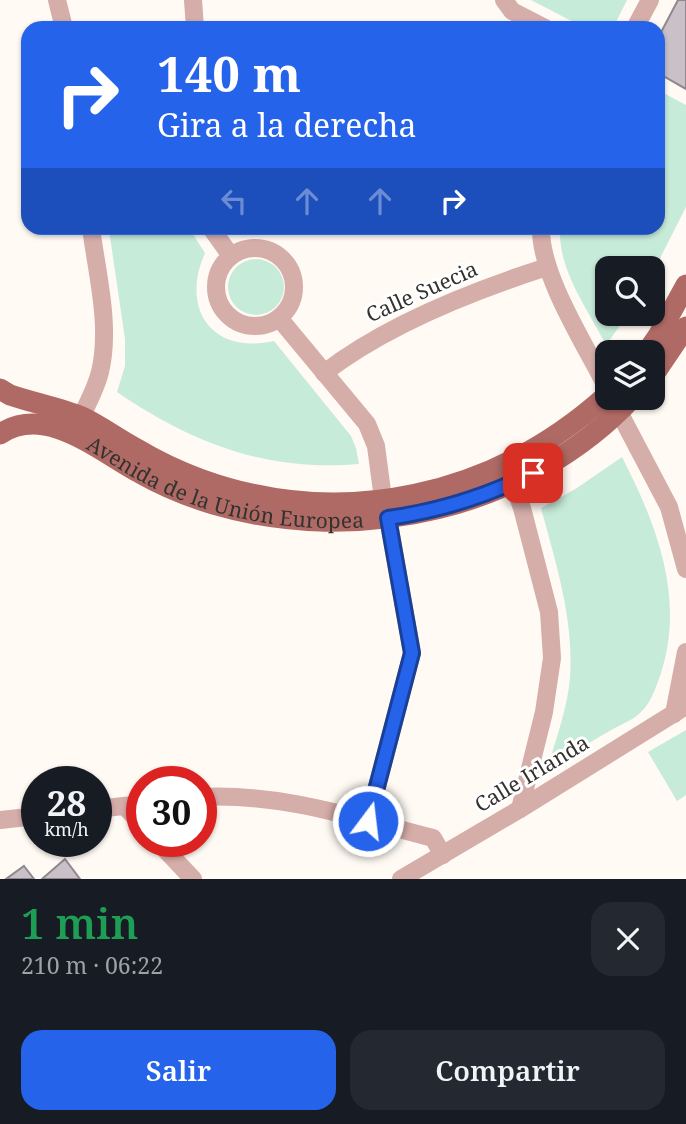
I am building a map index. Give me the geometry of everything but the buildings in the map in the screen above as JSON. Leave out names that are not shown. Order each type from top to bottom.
[{"type":"main road","points":[[655,340],[686,285]]},
{"type":"main road","points":[[665,358],[686,327]]},
{"type":"main road","name":"Avenida de la Unión Europea","points":[[0,389],[10,395],[81,417],[165,464],[237,490],[299,501],[434,511],[513,483],[572,450],[612,410]]},
{"type":"main road","points":[[0,395],[5,409],[0,433]]},
{"type":"main road","name":"Avenida de la Unión Europea","points":[[0,433],[19,425],[55,427],[83,439],[124,465],[169,487],[211,503],[238,511],[317,522],[386,509],[427,492],[455,485],[507,464],[551,439],[585,415],[598,410]]},
{"type":"street","points":[[57,0],[62,21]]},
{"type":"street","points":[[193,0],[194,21]]},
{"type":"street","points":[[504,0],[512,11],[531,21]]},
{"type":"street","points":[[639,21],[650,0]]},
{"type":"street","points":[[81,417],[100,373],[104,341],[92,235]]},
{"type":"street","points":[[216,235],[231,256]]},
{"type":"street","points":[[542,235],[547,267],[595,364]]},
{"type":"street","points":[[257,248],[270,251],[281,258],[290,269],[294,282],[293,295],[288,308],[279,318],[256,327],[233,320],[224,311],[218,300],[217,276],[222,265],[231,256],[243,249],[257,248]]},
{"type":"street","name":"Calle Suecia","points":[[324,373],[366,342],[483,288],[547,267]]},
{"type":"street","points":[[279,318],[367,424],[373,435],[412,653],[368,821]]},
{"type":"street","points":[[624,410],[669,506],[686,569]]},
{"type":"street","points":[[513,483],[523,508],[549,612],[552,658],[544,712],[520,809]]},
{"type":"street","points":[[680,710],[686,652]]},
{"type":"street","name":"Calle Irlanda","points":[[401,879],[680,710]]},
{"type":"street","points":[[217,797],[296,802],[433,838],[443,855]]},
{"type":"street","points":[[0,820],[21,818]]},
{"type":"street","points":[[172,857],[192,879]]},
{"type":"green space","points":[[531,0],[627,0],[616,21],[572,21]]},
{"type":"green space","points":[[665,94],[686,105],[686,207],[661,256],[595,256],[595,325],[564,259],[560,235],[665,235]]},
{"type":"green space","points":[[110,235],[193,235],[205,253],[198,273],[197,292],[199,309],[207,323],[218,334],[234,341],[252,344],[274,341],[351,436],[359,464],[292,463],[261,458],[231,450],[173,426],[117,392],[125,366],[125,339]]},
{"type":"green space","points":[[256,259],[267,261],[276,267],[282,276],[282,298],[276,307],[267,313],[256,315],[245,313],[236,307],[230,298],[228,287],[230,276],[236,267],[245,261]]},
{"type":"green space","points":[[596,326],[620,326],[610,340],[603,340]]},
{"type":"green space","points":[[622,457],[646,509],[664,563],[670,619],[667,648],[654,691],[640,713],[548,767],[567,700],[571,655],[563,592],[541,508],[577,488]]},
{"type":"green space","points":[[686,730],[686,795],[677,801],[648,752]]},
{"type":"route","points":[[368,821],[412,653],[388,518],[434,511],[513,483],[533,473]]}]
